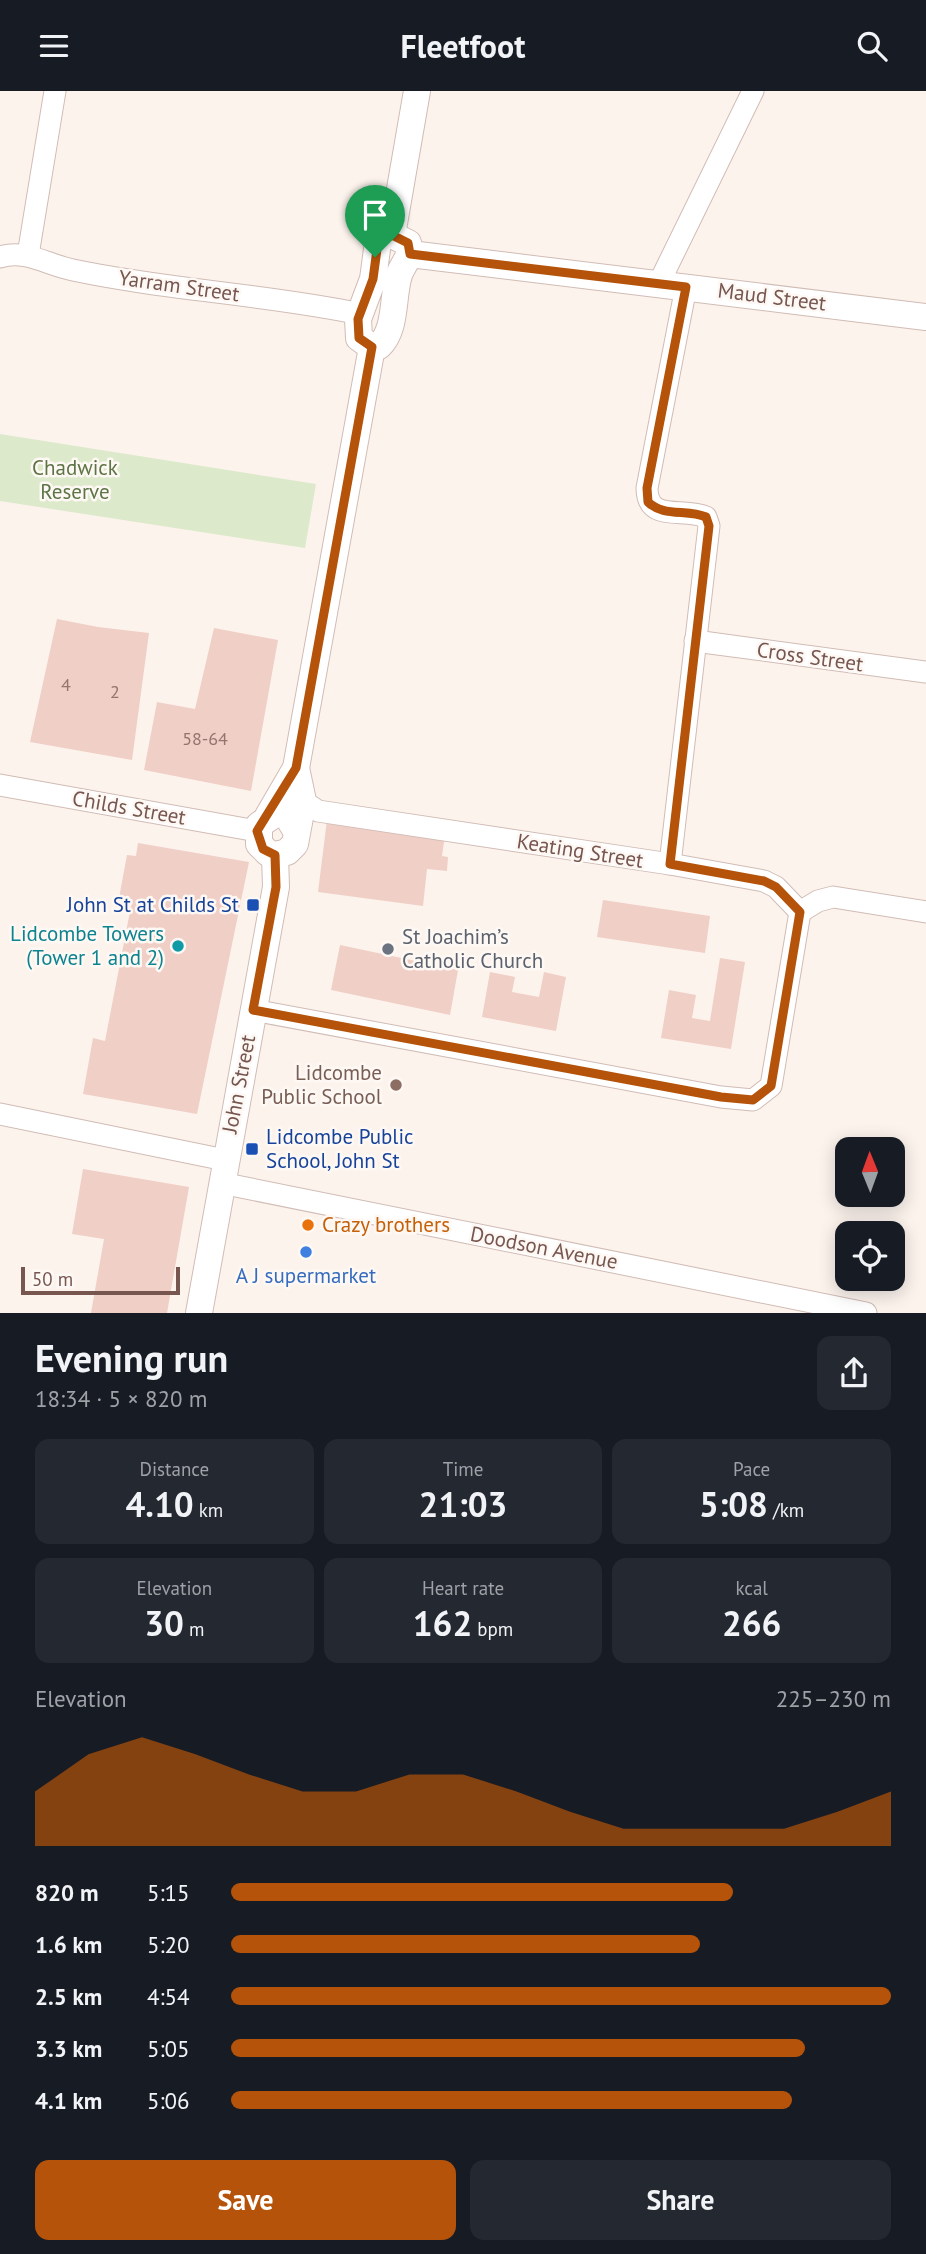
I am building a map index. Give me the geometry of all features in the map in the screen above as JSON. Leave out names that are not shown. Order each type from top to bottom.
[{"type":"street","points":[[28,255],[55,91]]},
{"type":"street","points":[[392,235],[417,91]]},
{"type":"street","points":[[659,283],[753,91]]},
{"type":"street","points":[[392,235],[408,243],[410,254],[399,274],[388,334],[379,346],[372,347],[359,338],[357,329],[373,279],[378,242],[392,235]]},
{"type":"street","name":"Yarram Street","points":[[0,257],[9,254],[28,255],[84,273],[360,314]]},
{"type":"street","name":"Maud Street","points":[[410,254],[926,317]]},
{"type":"street","points":[[670,864],[708,519],[699,514],[656,509],[648,502],[647,488],[686,287]]},
{"type":"street","points":[[296,768],[303,801],[295,844],[292,849],[275,855],[263,849],[263,824],[296,768],[372,347]]},
{"type":"street","name":"Cross Street","points":[[695,641],[926,672]]},
{"type":"street","name":"Childs Street","points":[[0,785],[263,824]]},
{"type":"street","name":"Keating Street","points":[[303,801],[318,811],[670,864],[764,881],[776,887],[800,912]]},
{"type":"street","points":[[263,824],[287,817],[297,832]]},
{"type":"street","name":"John Street","points":[[199,1313],[276,887],[275,855]]},
{"type":"street","points":[[253,1010],[707,1094],[753,1100],[771,1086],[800,912],[807,905],[833,897],[926,912]]},
{"type":"street","name":"Doodson Avenue","points":[[0,1114],[223,1171],[866,1313]]},
{"type":"green space","name":"Chadwick Reserve","points":[[0,434],[316,484],[305,548],[0,501]]},
{"type":"building","points":[[57,619],[149,633],[132,760],[30,742]]},
{"type":"building","points":[[214,628],[278,640],[251,791],[144,770],[157,702],[195,709]]},
{"type":"building","points":[[327,820],[445,835],[442,856],[448,857],[447,871],[427,869],[423,906],[318,892]]},
{"type":"building","name":"Lidcombe Towers (Tower 1 and 2)","points":[[138,843],[249,862],[197,1114],[83,1094],[93,1038],[105,1041],[132,901],[119,898],[127,855],[136,856]]},
{"type":"building","points":[[603,900],[710,916],[705,953],[597,937]]},
{"type":"building","points":[[340,945],[458,970],[450,1015],[331,990]]},
{"type":"building","points":[[720,958],[745,962],[731,1049],[661,1038],[669,990],[696,995],[692,1018],[710,1021]]},
{"type":"building","points":[[490,972],[515,977],[512,992],[539,997],[544,972],[566,977],[556,1031],[482,1017]]},
{"type":"building","points":[[83,1169],[189,1187],[167,1313],[91,1313],[104,1239],[72,1234]]},
{"type":"place","name":"John St at Childs St","points":[[253,905]]},
{"type":"place","name":"Lidcombe Towers (Tower 1 and 2)","points":[[178,946]]},
{"type":"place","name":"St Joachim’s Catholic Church","points":[[388,949]]},
{"type":"place","name":"Lidcombe Public School","points":[[396,1085]]},
{"type":"place","name":"Lidcombe Public School, John St","points":[[252,1149]]},
{"type":"place","name":"Crazy brothers","points":[[308,1225]]},
{"type":"place","name":"A J supermarket","points":[[306,1252]]},
{"type":"route","points":[[392,235],[408,243],[410,254],[686,287],[647,488],[651,506],[668,511],[699,514],[708,519],[709,526],[670,864],[764,881],[776,887],[800,912],[771,1086],[753,1100],[721,1097],[253,1010],[276,887],[275,855],[268,853],[259,844],[257,831],[296,768],[372,347],[359,338],[357,329],[373,279],[375,257],[378,242],[385,236],[392,235]]}]
